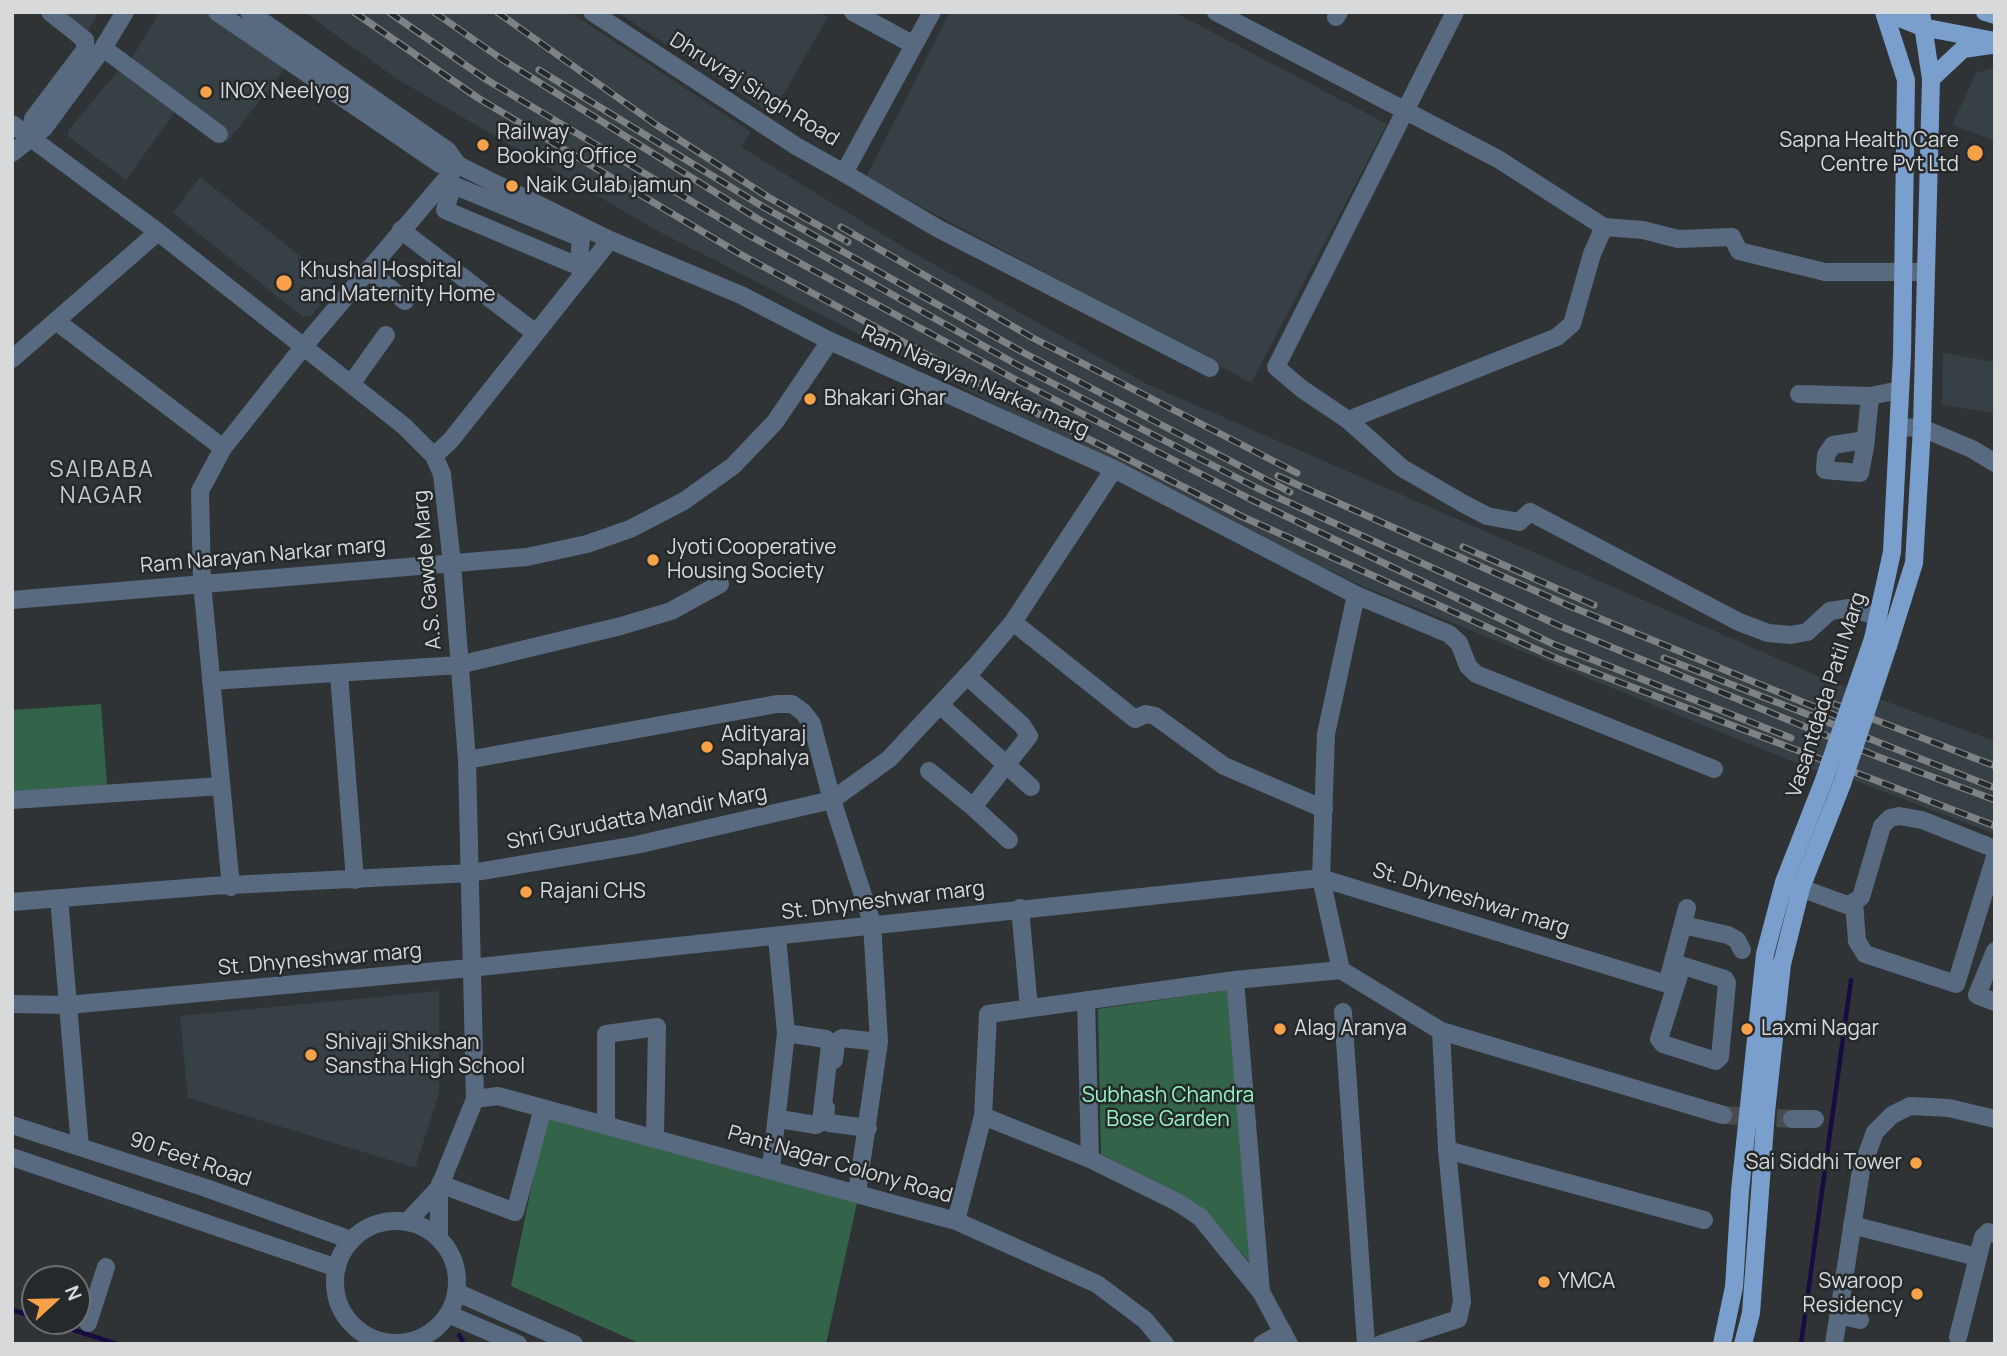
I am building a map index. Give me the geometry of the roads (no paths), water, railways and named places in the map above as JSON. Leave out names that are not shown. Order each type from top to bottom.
[{"type":"main road","points":[[1884,12],[1922,19],[1995,42]]},
{"type":"main road","name":"Vasantdada Patil Marg","points":[[1722,1344],[1734,1287],[1765,1043],[1801,888],[1842,784],[1878,650],[1879,617],[1892,552],[1902,355],[1906,80],[1884,12]]},
{"type":"main road","points":[[1985,12],[1995,15]]},
{"type":"main road","name":"Vasantdada Patil Marg","points":[[1742,1344],[1751,1313],[1765,1043],[1765,954],[1784,882],[1914,563],[1922,428],[1930,79],[1922,19]]},
{"type":"main road","points":[[1930,79],[1963,49],[1995,42]]},
{"type":"main road","points":[[1905,120],[1929,122]]},
{"type":"main road","points":[[1904,197],[1926,198]]},
{"type":"main road","points":[[1902,355],[1922,357]]},
{"type":"street","points":[[30,137],[33,119],[85,50],[85,40],[50,12]]},
{"type":"street","points":[[12,153],[44,128],[103,48],[125,12]]},
{"type":"street","points":[[217,12],[440,164],[458,165]]},
{"type":"street","points":[[249,12],[448,151],[475,183],[581,238],[579,262],[573,264],[447,212],[444,206],[445,188]]},
{"type":"street","name":"Dhruvraj Singh Road","points":[[592,12],[796,146],[844,173],[932,12]]},
{"type":"street","points":[[853,12],[914,46]]},
{"type":"street","points":[[1216,12],[1498,159],[1604,227],[1643,230],[1678,239],[1732,237],[1740,251],[1825,272],[1924,272]]},
{"type":"street","points":[[1455,12],[1276,367],[1302,389],[1348,420],[1402,468],[1487,516],[1519,522],[1530,512],[1739,622],[1768,633],[1791,635],[1807,632],[1830,611],[1849,608],[1879,617]]},
{"type":"street","points":[[103,48],[219,134]]},
{"type":"street","name":"A.S. Gawde Marg","points":[[12,124],[158,232],[404,426],[434,456],[442,474],[453,563],[467,760],[475,1099],[440,1186],[408,1221]]},
{"type":"street","points":[[231,887],[202,583],[200,491],[223,448],[401,230],[445,188],[458,165]]},
{"type":"street","points":[[844,173],[937,228],[1210,368]]},
{"type":"street","points":[[445,188],[475,183],[741,295],[830,341]]},
{"type":"street","points":[[1348,420],[1557,337],[1572,324],[1591,254],[1604,227]]},
{"type":"street","points":[[401,230],[534,332]]},
{"type":"street","points":[[12,359],[158,232]]},
{"type":"street","points":[[434,456],[451,440],[534,332],[610,240]]},
{"type":"street","points":[[368,270],[405,301]]},
{"type":"street","points":[[56,321],[223,448]]},
{"type":"street","points":[[351,384],[386,335]]},
{"type":"street","name":"Ram Narayan Narkar marg","points":[[12,600],[527,557],[587,544],[630,529],[684,501],[733,466],[775,422],[830,341],[1114,469],[1356,595],[1450,634],[1459,643],[1468,666],[1476,674],[1714,769]]},
{"type":"street","points":[[1799,394],[1870,396],[1900,390]]},
{"type":"street","points":[[1866,440],[1870,396]]},
{"type":"street","points":[[1899,427],[1922,428],[1972,449],[1995,463]]},
{"type":"street","name":"Shri Gurudatta Mandir Marg","points":[[12,902],[471,873],[636,845],[832,800],[890,759],[967,676],[1013,622],[1114,469]]},
{"type":"street","points":[[211,681],[459,665],[671,611],[720,584]]},
{"type":"street","points":[[1341,970],[1321,878],[1326,734],[1356,595]]},
{"type":"street","points":[[1013,622],[1135,719],[1146,714],[1155,716],[1224,766],[1324,809]]},
{"type":"street","points":[[339,674],[355,880]]},
{"type":"street","points":[[967,676],[1029,736],[973,807]]},
{"type":"street","points":[[467,760],[751,708],[792,704],[803,712],[812,724],[832,800],[872,923],[875,1042],[858,1193]]},
{"type":"street","points":[[940,705],[1031,787]]},
{"type":"street","points":[[929,771],[1009,840]]},
{"type":"street","points":[[12,800],[221,786]]},
{"type":"street","points":[[1784,882],[1847,905],[1854,902],[1861,897],[1882,826],[1890,818],[1910,817],[1922,820],[1995,849]]},
{"type":"street","points":[[1854,902],[1857,941],[1864,954],[1956,984],[1995,857]]},
{"type":"street","name":"St. Dhyneshwar marg","points":[[12,1004],[68,1005],[470,968],[777,937],[872,923],[1321,878],[1671,985]]},
{"type":"street","points":[[59,898],[80,1147]]},
{"type":"street","points":[[1020,908],[1029,1008]]},
{"type":"street","points":[[1678,965],[1725,979],[1727,984],[1720,1057],[1716,1060],[1663,1044],[1659,1040],[1667,1012],[1662,1002],[1678,965],[1685,917],[1737,940],[1742,950]]},
{"type":"street","points":[[771,1168],[783,1120],[792,1034],[777,937]]},
{"type":"street","points":[[1995,951],[1977,995],[1995,1002]]},
{"type":"street","points":[[956,1221],[983,1116],[988,1014],[1029,1008],[1235,980],[1341,970],[1441,1031],[1717,1113]]},
{"type":"street","points":[[1235,980],[1261,1292],[1277,1340]]},
{"type":"street","points":[[1086,1000],[1090,1159]]},
{"type":"street","points":[[1343,1012],[1366,1344]]},
{"type":"street","points":[[606,1124],[606,1034],[657,1027],[655,1137]]},
{"type":"street","points":[[1381,1344],[1458,1319],[1462,1302],[1447,1150],[1441,1031]]},
{"type":"street","points":[[783,1120],[816,1125],[821,1122],[831,1045],[826,1039],[792,1034]]},
{"type":"street","points":[[864,1127],[829,1123],[825,1119],[836,1042],[842,1038],[875,1042]]},
{"type":"street","name":"Pant Nagar Colony Road","points":[[475,1099],[498,1096],[771,1168],[956,1221],[1097,1284],[1144,1320],[1165,1344]]},
{"type":"street","points":[[1834,1344],[1861,1170],[1875,1132],[1892,1115],[1910,1106],[1936,1107],[1995,1119]]},
{"type":"street","points":[[440,1186],[515,1212],[543,1108]]},
{"type":"street","points":[[983,1116],[1090,1159],[1177,1202],[1200,1217],[1261,1292]]},
{"type":"street","points":[[1792,1119],[1815,1119]]},
{"type":"street","name":"90 Feet Road","points":[[12,1125],[351,1240]]},
{"type":"street","points":[[1447,1150],[1704,1220]]},
{"type":"street","points":[[12,1157],[337,1268]]},
{"type":"street","name":"A.S. Gawde Marg","points":[[439,1238],[440,1186]]},
{"type":"street","points":[[408,1221],[439,1238],[450,1254],[456,1273],[456,1292],[448,1314],[429,1334],[413,1341],[387,1343],[354,1335],[339,1304],[335,1286],[337,1268],[351,1240],[367,1228],[385,1222],[408,1221]]},
{"type":"street","points":[[1852,1226],[1977,1257]]},
{"type":"street","points":[[1958,1337],[1984,1234],[1995,1234]]},
{"type":"street","points":[[91,1314],[106,1268]]},
{"type":"street","points":[[456,1292],[574,1344]]},
{"type":"street","points":[[448,1314],[518,1344]]},
{"type":"street","points":[[1839,1315],[1860,1320]]},
{"type":"waterway","points":[[1801,1344],[1851,980]]},
{"type":"waterway","points":[[12,1310],[21,1313]]},
{"type":"waterway","points":[[89,1335],[117,1344]]},
{"type":"waterway","points":[[459,1335],[464,1344]]},
{"type":"tunnel","points":[[1723,1115],[1792,1119]]},
{"type":"railway","points":[[354,12],[478,98],[740,254],[1011,400],[1243,517],[1551,656],[1995,826]]},
{"type":"railway","points":[[389,12],[487,80],[750,236],[1020,382],[1250,499],[1553,644],[1791,738]]},
{"type":"railway","points":[[434,12],[500,58],[758,219],[1021,367],[1257,488],[1560,626],[1876,756],[1995,800]]},
{"type":"railway","points":[[497,12],[655,124],[768,197],[848,242]]},
{"type":"railway","points":[[539,70],[765,208],[1026,354],[1290,492]]},
{"type":"railway","points":[[841,227],[1033,338],[1297,473]]},
{"type":"railway","points":[[1278,476],[1567,605],[1844,719]]},
{"type":"railway","points":[[1463,547],[1594,605]]},
{"type":"railway","points":[[1664,658],[1995,788]]},
{"type":"railway","points":[[1834,704],[1995,766]]},
{"type":"place","name":"INOX Neelyog","points":[[206,92]]},
{"type":"place","name":"Railway Booking Office","points":[[483,145]]},
{"type":"place","name":"Sapna Health Care Centre Pvt Ltd","points":[[1975,153]]},
{"type":"place","name":"Naik Gulab jamun","points":[[512,186]]},
{"type":"place","name":"Khushal Hospital and Maternity Home","points":[[284,283]]},
{"type":"place","name":"Bhakari Ghar","points":[[810,399]]},
{"type":"place","name":"Jyoti Cooperative Housing Society","points":[[653,560]]},
{"type":"place","name":"Adityaraj Saphalya","points":[[707,747]]},
{"type":"place","name":"Rajani CHS","points":[[526,892]]},
{"type":"place","name":"Alag Aranya","points":[[1280,1029]]},
{"type":"place","name":"Laxmi Nagar","points":[[1747,1029]]},
{"type":"place","name":"Shivaji Shikshan Sanstha High School","points":[[311,1055]]},
{"type":"place","name":"Sai Siddhi Tower","points":[[1916,1163]]},
{"type":"place","name":"YMCA","points":[[1544,1282]]},
{"type":"place","name":"Swaroop Residency","points":[[1917,1294]]},
{"type":"district","name":"SAIBABA NAGAR","points":[[102,484]]},
{"type":"park label","name":"Subhash Chandra Bose Garden","points":[[1168,1108]]}]
